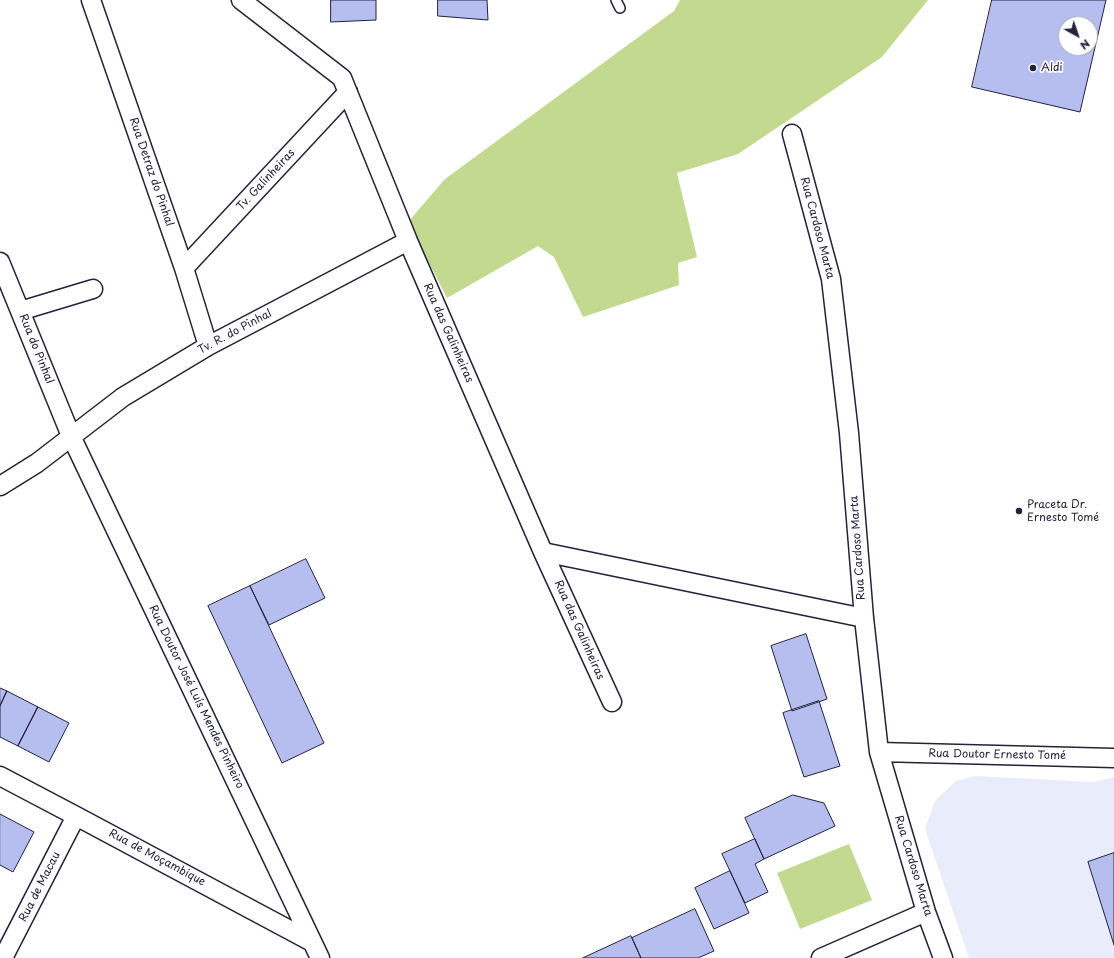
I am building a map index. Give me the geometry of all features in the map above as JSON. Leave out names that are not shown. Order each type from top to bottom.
[{"type":"street","name":"Rua Detraz do Pinhal","points":[[91,0],[184,268],[208,346]]},
{"type":"street","name":"Rua das Galinheiras","points":[[241,0],[342,78],[408,241],[543,552],[612,702]]},
{"type":"street","name":"Tv. Galinheiras","points":[[184,268],[348,92]]},
{"type":"street","name":"Rua Cardoso Marta","points":[[792,134],[831,279],[849,433],[864,618],[879,752],[926,912],[943,958]]},
{"type":"street","name":"Tv. R. do Pinhal","points":[[0,486],[37,463],[123,397],[208,346],[408,241]]},
{"type":"street","name":"Rua do Pinhal","points":[[0,262],[71,436]]},
{"type":"street","points":[[20,311],[93,289]]},
{"type":"street","name":"Rua Doutor José Luís Mendes Pinheiro","points":[[71,436],[320,958]]},
{"type":"street","points":[[543,552],[864,618]]},
{"type":"street","name":"Rua Doutor Ernesto Tomé","points":[[879,752],[1114,758]]},
{"type":"street","name":"Rua de Moçambique","points":[[0,776],[312,942]]},
{"type":"street","name":"Rua de Macau","points":[[3,958],[76,816]]},
{"type":"street","points":[[821,958],[926,912]]},
{"type":"shaded area","points":[[975,776],[1095,782],[1114,777],[1114,958],[969,958],[925,829],[935,801],[956,781]]},
{"type":"green space","points":[[680,0],[928,0],[882,57],[738,154],[677,173],[697,257],[678,263],[679,285],[583,317],[554,257],[538,246],[447,298],[408,222],[445,179],[674,11]]},
{"type":"green space","points":[[849,844],[872,900],[800,929],[777,873]]},
{"type":"building","points":[[331,0],[376,0],[376,20],[331,22]]},
{"type":"building","points":[[438,0],[487,0],[488,20],[438,16]]},
{"type":"building","name":"Aldi","points":[[992,0],[1106,0],[1098,34],[1098,16],[1058,16],[1058,56],[1093,56],[1080,112],[972,87]]},
{"type":"building","points":[[306,559],[325,598],[269,625],[250,586]]},
{"type":"building","points":[[250,586],[324,743],[282,763],[208,606]]},
{"type":"building","points":[[806,634],[827,699],[792,711],[771,646]]},
{"type":"building","points":[[0,688],[7,691],[0,706]]},
{"type":"building","points":[[7,691],[38,707],[18,746],[0,737],[0,706]]},
{"type":"building","points":[[819,701],[840,766],[804,777],[783,713]]},
{"type":"building","points":[[38,707],[69,723],[49,762],[18,746]]},
{"type":"building","points":[[793,795],[824,803],[835,826],[764,859],[745,818]]},
{"type":"building","points":[[0,814],[34,832],[13,872],[0,865]]},
{"type":"building","points":[[755,839],[764,859],[755,864],[768,892],[745,903],[722,854]]},
{"type":"building","points":[[1114,853],[1114,945],[1088,862]]},
{"type":"building","points":[[730,871],[749,913],[714,929],[695,888]]},
{"type":"building","points":[[695,909],[714,951],[698,958],[641,958],[632,938]]},
{"type":"building","points":[[631,936],[641,958],[583,958]]},
{"type":"place","name":"Aldi","points":[[1033,68]]},
{"type":"place","name":"Praceta Dr. Ernesto Tomé","points":[[1019,511]]}]
